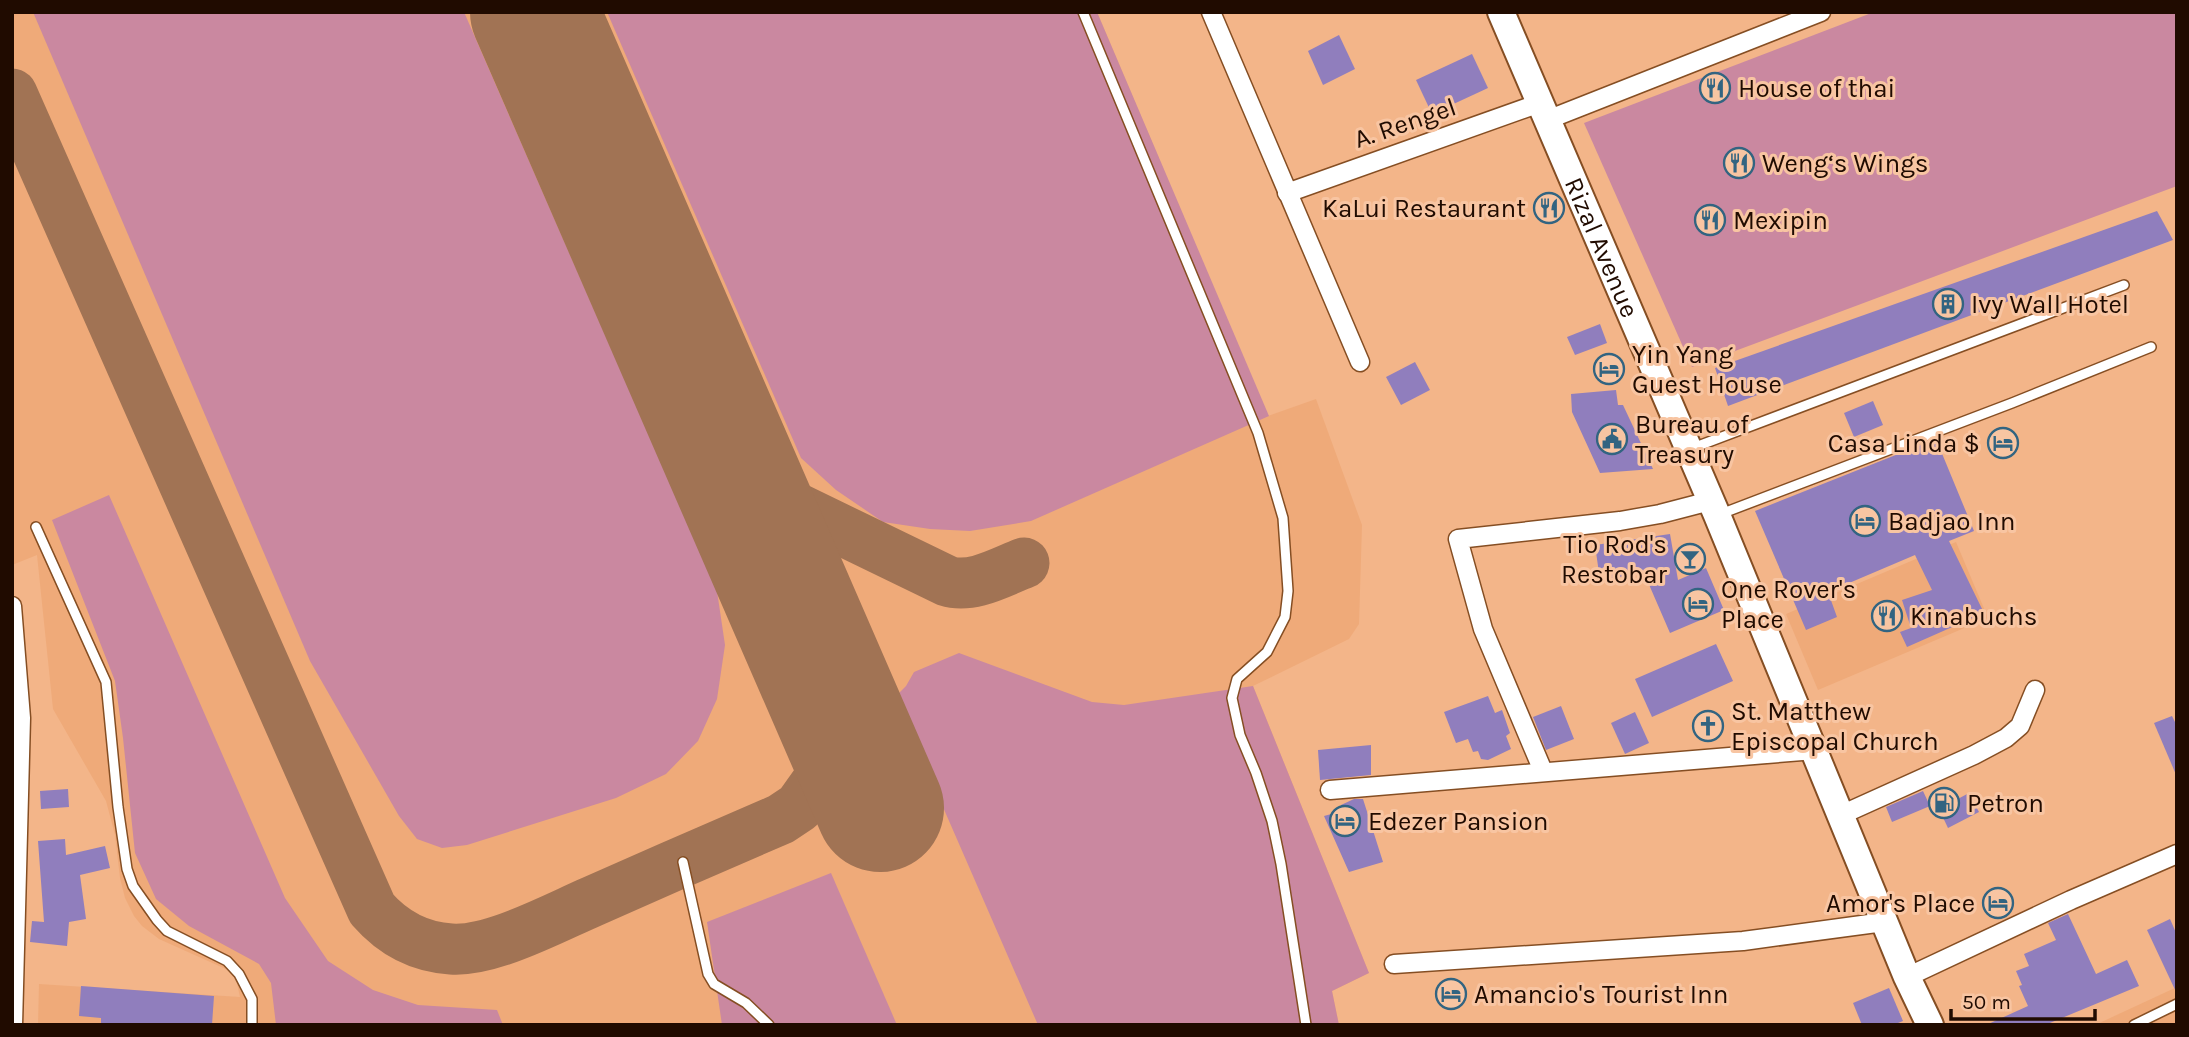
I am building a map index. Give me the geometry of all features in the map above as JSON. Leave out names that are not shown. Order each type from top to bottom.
[{"type":"street","points":[[1211,12],[1360,362]]},
{"type":"street","name":"Rizal Avenue","points":[[1501,12],[1689,450],[1907,977],[1930,1025]]},
{"type":"street","name":"A. Rengel","points":[[1287,193],[1544,111],[1821,12]]},
{"type":"street","points":[[1543,771],[1483,629],[1458,539],[1713,508]]},
{"type":"street","points":[[12,606],[20,718],[14,873],[13,1025]]},
{"type":"street","points":[[1841,815],[2006,738],[2020,726],[2035,690]]},
{"type":"street","points":[[1330,790],[1815,750]]},
{"type":"street","points":[[1907,977],[2177,854]]},
{"type":"street","points":[[1394,964],[1743,942],[1884,922]]},
{"type":"lane","points":[[1083,12],[1258,433],[1283,518],[1288,591],[1285,617],[1268,652],[1237,679],[1232,698],[1240,734],[1256,773],[1274,832],[1306,1025]]},
{"type":"lane","points":[[1689,450],[2124,285]]},
{"type":"lane","points":[[1713,508],[2012,403],[2151,347]]},
{"type":"lane","points":[[36,527],[106,682],[118,807],[127,869],[133,886],[167,930],[227,961],[239,974],[252,999],[251,1025]]},
{"type":"lane","points":[[683,862],[708,974],[714,984],[746,1003],[769,1025]]},
{"type":"lane","points":[[2134,1025],[2177,1004]]},
{"type":"shaded area","points":[[12,12],[1097,12],[1268,416],[1316,399],[1362,525],[1359,624],[1349,639],[1253,686],[1369,973],[1332,991],[1339,1025],[38,1025],[39,984],[240,997],[236,979],[228,970],[159,939],[134,916],[125,898],[120,878],[115,835],[106,801],[53,709],[37,555],[12,565]]},
{"type":"shaded area","points":[[33,12],[464,12],[717,591],[725,645],[717,699],[698,741],[666,774],[616,798],[467,845],[442,848],[417,839],[399,816],[310,661]]},
{"type":"shaded area","points":[[607,12],[1097,12],[1269,416],[1031,521],[970,531],[930,529],[883,522],[836,490],[801,458]]},
{"type":"shaded area","points":[[1874,12],[2177,12],[2177,186],[1692,367],[1584,123]]},
{"type":"shaded area","points":[[109,495],[285,898],[328,961],[373,990],[418,1005],[497,1010],[503,1025],[276,1025],[271,983],[259,964],[189,926],[156,899],[135,853],[115,681],[52,520]]},
{"type":"shaded area","name":"Kinabuchs","points":[[1956,542],[1988,618],[1818,690],[1786,614]]},
{"type":"shaded area","points":[[959,653],[1092,702],[1124,705],[1253,686],[1369,973],[1332,991],[1339,1025],[1038,1025],[895,697],[906,686],[914,672]]},
{"type":"shaded area","points":[[831,873],[897,1025],[722,1025],[707,922]]},
{"type":"shaded area","points":[[2177,987],[2177,1025],[2095,1025]]},
{"type":"building","points":[[1339,35],[1355,69],[1323,85],[1308,51]]},
{"type":"building","points":[[1472,54],[1488,88],[1432,114],[1416,80]]},
{"type":"building","name":"Ivy Wall Hotel","points":[[2157,211],[2173,240],[1728,406],[1715,368]]},
{"type":"building","points":[[1600,324],[1607,343],[1575,355],[1567,337]]},
{"type":"building","points":[[1415,362],[1430,390],[1401,405],[1386,377]]},
{"type":"building","name":"Bureau of Treasury","points":[[1616,390],[1618,405],[1623,405],[1653,469],[1600,473],[1572,412],[1571,394]]},
{"type":"building","points":[[1873,401],[1883,425],[1854,437],[1844,413]]},
{"type":"building","name":"Badjao Inn","points":[[1936,439],[1974,531],[1949,541],[1984,613],[1907,647],[1900,632],[1911,628],[1902,600],[1932,590],[1915,555],[1828,592],[1837,617],[1806,630],[1755,511]]},
{"type":"building","points":[[1670,534],[1678,580],[1706,568],[1724,610],[1670,633],[1644,573],[1600,580],[1595,545]]},
{"type":"building","points":[[1716,644],[1733,681],[1652,717],[1635,679]]},
{"type":"building","points":[[1488,696],[1495,713],[1502,710],[1510,733],[1506,736],[1511,749],[1488,760],[1481,759],[1478,751],[1473,752],[1468,739],[1456,743],[1444,712]]},
{"type":"building","points":[[1561,706],[1574,739],[1546,750],[1533,717]]},
{"type":"building","points":[[1635,712],[1649,743],[1625,754],[1611,723]]},
{"type":"building","points":[[2172,716],[2177,726],[2177,777],[2154,723]]},
{"type":"building","points":[[1371,745],[1371,775],[1320,780],[1318,750]]},
{"type":"building","points":[[68,789],[69,807],[41,809],[40,791]]},
{"type":"building","points":[[1923,791],[1930,806],[1892,822],[1886,807]]},
{"type":"building","points":[[1969,793],[1979,812],[1948,828],[1939,809]]},
{"type":"building","points":[[1354,799],[1363,799],[1383,862],[1349,872],[1324,816],[1342,811],[1341,805]]},
{"type":"building","points":[[65,839],[66,855],[105,846],[110,868],[80,875],[86,919],[69,922],[67,946],[30,942],[32,921],[44,922],[38,841]]},
{"type":"building","points":[[2068,914],[2096,974],[2127,960],[2139,986],[2045,1025],[1986,1025],[2028,1006],[2016,971],[2029,966],[2024,954],[2056,940],[2048,923]]},
{"type":"building","points":[[2170,919],[2177,935],[2177,994],[2147,930]]},
{"type":"building","points":[[81,986],[214,996],[212,1025],[101,1025],[101,1018],[79,1016]]},
{"type":"building","points":[[1889,988],[1903,1021],[1893,1025],[1862,1025],[1853,1003]]},
{"type":"taxiway","points":[[12,94],[372,909],[398,932],[417,942],[451,949],[503,940],[781,819],[799,807],[824,772],[830,754],[825,682]]},
{"type":"taxiway","points":[[729,460],[760,487],[782,501],[947,581],[976,581],[1024,563]]},
{"type":"runway","points":[[534,12],[880,808]]},
{"type":"place","name":"House of thai","points":[[1715,88]]},
{"type":"place","name":"Weng‘s Wings","points":[[1739,163]]},
{"type":"place","name":"KaLui Restaurant","points":[[1549,208]]},
{"type":"place","name":"Mexipin","points":[[1710,220]]},
{"type":"place","name":"Ivy Wall Hotel","points":[[1948,304]]},
{"type":"place","name":"Yin Yang Guest House","points":[[1609,369]]},
{"type":"place","name":"Bureau of Treasury","points":[[1612,439]]},
{"type":"place","name":"Casa Linda $","points":[[2003,443]]},
{"type":"place","name":"Badjao Inn","points":[[1865,521]]},
{"type":"place","name":"Tio Rod's Restobar","points":[[1690,559]]},
{"type":"place","name":"One Rover's Place","points":[[1698,604]]},
{"type":"place","name":"Kinabuchs","points":[[1887,616]]},
{"type":"place","name":"St. Matthew Episcopal Church","points":[[1708,726]]},
{"type":"place","name":"Petron","points":[[1944,803]]},
{"type":"place","name":"Edezer Pansion","points":[[1345,821]]},
{"type":"place","name":"Amor's Place","points":[[1998,903]]},
{"type":"place","name":"Amancio's Tourist Inn","points":[[1451,994]]}]
